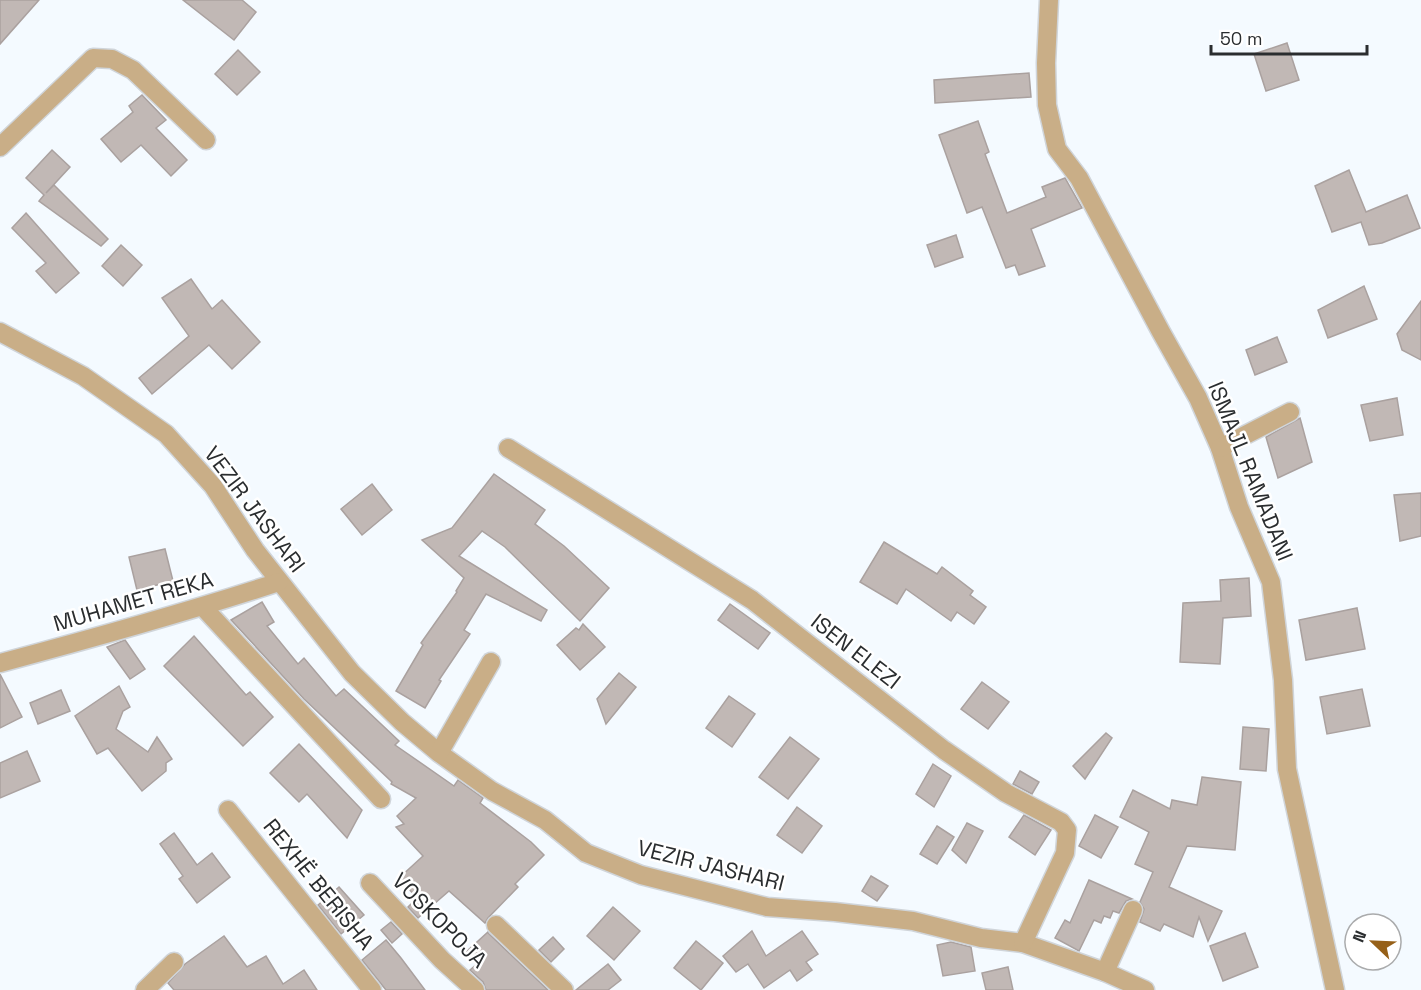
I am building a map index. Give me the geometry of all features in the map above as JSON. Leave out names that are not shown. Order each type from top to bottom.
[{"type":"street","name":"ISMAJL RAMADANI","points":[[1049,0],[1047,105],[1057,149],[1079,178],[1198,398],[1220,448],[1239,507],[1271,582],[1283,680],[1287,768],[1335,990]]},
{"type":"street","points":[[0,147],[93,58],[112,59],[133,70],[206,140]]},
{"type":"street","name":"VEZIR JASHARI","points":[[0,332],[83,376],[166,434],[213,486],[255,550],[352,673],[402,722],[439,753],[492,790],[545,820],[586,853],[641,875],[766,907],[913,921],[981,938],[1023,943],[1105,972],[1145,990]]},
{"type":"street","points":[[1220,448],[1290,412]]},
{"type":"street","name":"ISEN ELEZI","points":[[508,448],[752,600],[944,750],[1006,793],[1061,822],[1067,830],[1065,853],[1023,943]]},
{"type":"street","name":"MUHAMET REKA","points":[[0,663],[203,607],[279,582]]},
{"type":"street","points":[[203,607],[381,799]]},
{"type":"street","points":[[439,753],[490,662]]},
{"type":"street","name":"REXHË BERISHA","points":[[228,810],[372,990]]},
{"type":"street","name":"VOSKOPOJA","points":[[370,883],[442,960],[476,990]]},
{"type":"street","points":[[1105,972],[1133,910]]},
{"type":"street","points":[[496,925],[564,990]]},
{"type":"street","points":[[145,990],[174,962]]},
{"type":"building","points":[[0,0],[39,0],[0,44]]},
{"type":"building","points":[[183,0],[242,0],[256,12],[234,40]]},
{"type":"building","points":[[1287,43],[1299,80],[1266,91],[1254,54]]},
{"type":"building","points":[[238,50],[260,72],[237,95],[215,74]]},
{"type":"building","points":[[1029,73],[1031,97],[935,103],[934,80]]},
{"type":"building","points":[[142,95],[166,120],[156,128],[187,160],[171,176],[141,145],[121,162],[101,139],[133,112],[129,106]]},
{"type":"building","points":[[978,121],[989,152],[985,154],[1007,213],[1046,197],[1042,187],[1065,178],[1082,208],[1031,229],[1045,266],[1019,275],[1015,265],[1006,268],[982,207],[967,213],[939,135]]},
{"type":"building","points":[[52,150],[70,167],[46,193],[54,185],[108,239],[101,246],[39,201],[44,195],[26,178]]},
{"type":"building","points":[[1349,170],[1366,212],[1407,195],[1420,228],[1382,243],[1369,245],[1361,222],[1332,232],[1315,186]]},
{"type":"building","points":[[26,213],[79,273],[56,293],[36,271],[46,263],[12,228]]},
{"type":"building","points":[[956,235],[963,257],[935,267],[927,245]]},
{"type":"building","points":[[121,245],[142,265],[123,286],[102,266]]},
{"type":"building","points":[[191,279],[212,309],[222,300],[260,342],[232,369],[209,345],[152,394],[139,378],[189,336],[162,298]]},
{"type":"building","points":[[1364,286],[1377,319],[1328,338],[1318,310]]},
{"type":"building","points":[[1421,301],[1421,360],[1402,350],[1397,334]]},
{"type":"building","points":[[1277,337],[1287,362],[1255,375],[1246,350]]},
{"type":"building","points":[[1397,398],[1403,435],[1370,441],[1361,405]]},
{"type":"building","points":[[1300,418],[1312,462],[1278,478],[1266,437]]},
{"type":"building","points":[[494,474],[545,510],[535,524],[564,546],[609,588],[580,621],[505,547],[482,531],[459,556],[547,610],[541,621],[486,594],[464,630],[470,634],[439,680],[441,681],[425,708],[396,691],[423,645],[421,643],[457,592],[464,578],[422,540],[452,528]]},
{"type":"building","points":[[372,484],[392,510],[362,535],[341,509]]},
{"type":"building","points":[[1421,493],[1421,536],[1400,541],[1394,495]]},
{"type":"building","points":[[884,542],[937,574],[942,567],[973,591],[970,595],[986,607],[974,624],[957,612],[951,621],[906,589],[897,604],[860,582]]},
{"type":"building","points":[[165,549],[173,581],[137,590],[129,557]]},
{"type":"building","points":[[1249,578],[1251,616],[1223,618],[1220,664],[1180,662],[1183,603],[1221,601],[1220,580]]},
{"type":"building","points":[[262,602],[274,622],[267,626],[298,664],[304,658],[336,696],[344,689],[399,741],[395,745],[454,786],[458,780],[483,798],[480,803],[531,842],[544,855],[515,884],[518,887],[485,923],[449,891],[418,918],[408,907],[417,898],[399,878],[423,856],[396,827],[404,824],[397,816],[416,798],[391,784],[392,782],[304,699],[231,620]]},
{"type":"building","points":[[730,604],[770,633],[758,649],[718,620]]},
{"type":"building","points":[[1357,608],[1365,649],[1306,660],[1299,620]]},
{"type":"building","points":[[583,624],[605,647],[580,670],[557,645],[576,628],[579,630]]},
{"type":"building","points":[[194,636],[246,695],[250,692],[273,717],[243,746],[164,666]]},
{"type":"building","points":[[125,640],[145,669],[130,679],[107,647]]},
{"type":"building","points":[[619,673],[636,687],[606,724],[597,699]]},
{"type":"building","points":[[0,674],[22,717],[0,728]]},
{"type":"building","points":[[982,682],[1009,702],[988,729],[961,709]]},
{"type":"building","points":[[119,686],[130,707],[123,711],[116,729],[148,752],[157,737],[172,759],[166,763],[166,771],[142,791],[108,748],[97,754],[75,716]]},
{"type":"building","points":[[1362,689],[1370,726],[1327,734],[1320,697]]},
{"type":"building","points":[[61,690],[70,711],[38,724],[30,703]]},
{"type":"building","points":[[729,696],[755,714],[732,747],[706,728]]},
{"type":"building","points":[[1243,727],[1269,729],[1266,771],[1240,769]]},
{"type":"building","points":[[1106,733],[1112,738],[1085,779],[1073,766]]},
{"type":"building","points":[[790,737],[819,759],[788,799],[759,777]]},
{"type":"building","points":[[299,744],[362,810],[347,838],[307,794],[299,802],[270,773]]},
{"type":"building","points":[[27,751],[40,781],[0,798],[0,763]]},
{"type":"building","points":[[933,764],[951,776],[934,807],[916,794]]},
{"type":"building","points":[[1020,771],[1039,782],[1032,794],[1013,784]]},
{"type":"building","points":[[1202,777],[1241,782],[1235,850],[1187,846],[1169,887],[1222,911],[1208,941],[1199,917],[1193,937],[1164,924],[1160,931],[1140,922],[1144,909],[1140,902],[1153,872],[1135,864],[1149,832],[1120,817],[1133,790],[1170,809],[1172,800],[1197,805]]},
{"type":"building","points":[[797,807],[822,826],[802,853],[777,835]]},
{"type":"building","points":[[1024,815],[1051,830],[1035,855],[1009,837]]},
{"type":"building","points":[[1095,815],[1118,827],[1101,858],[1079,846]]},
{"type":"building","points":[[967,823],[983,831],[966,863],[952,850]]},
{"type":"building","points":[[937,826],[954,837],[937,864],[920,854]]},
{"type":"building","points":[[174,833],[197,865],[212,853],[230,877],[197,903],[179,879],[183,876],[160,844]]},
{"type":"building","points":[[871,876],[888,886],[877,901],[862,891]]},
{"type":"building","points":[[1089,880],[1132,899],[1126,901],[1119,913],[1113,911],[1110,918],[1104,916],[1101,923],[1094,920],[1079,951],[1055,938],[1065,920],[1070,923]]},
{"type":"building","points":[[339,887],[364,915],[341,934],[318,905]]},
{"type":"building","points":[[613,907],[640,931],[614,960],[587,936]]},
{"type":"building","points":[[391,922],[402,934],[392,943],[381,930]]},
{"type":"building","points":[[752,931],[766,956],[802,931],[818,954],[806,962],[812,970],[797,981],[790,970],[764,988],[748,964],[736,972],[723,956]]},
{"type":"building","points":[[488,932],[548,990],[486,990],[483,982],[470,970],[478,963],[467,951]]},
{"type":"building","points":[[1245,933],[1258,967],[1223,981],[1210,946]]},
{"type":"building","points":[[224,936],[247,967],[266,956],[283,984],[304,970],[317,990],[174,990],[168,983],[185,964]]},
{"type":"building","points":[[553,937],[564,949],[551,962],[539,950]]},
{"type":"building","points":[[386,940],[425,990],[386,990],[362,960]]},
{"type":"building","points":[[696,941],[723,963],[701,990],[674,968]]},
{"type":"building","points":[[951,942],[971,947],[975,971],[943,976],[937,945]]},
{"type":"building","points":[[608,964],[621,980],[608,990],[576,990]]},
{"type":"building","points":[[1008,967],[1013,990],[986,990],[982,973]]}]
